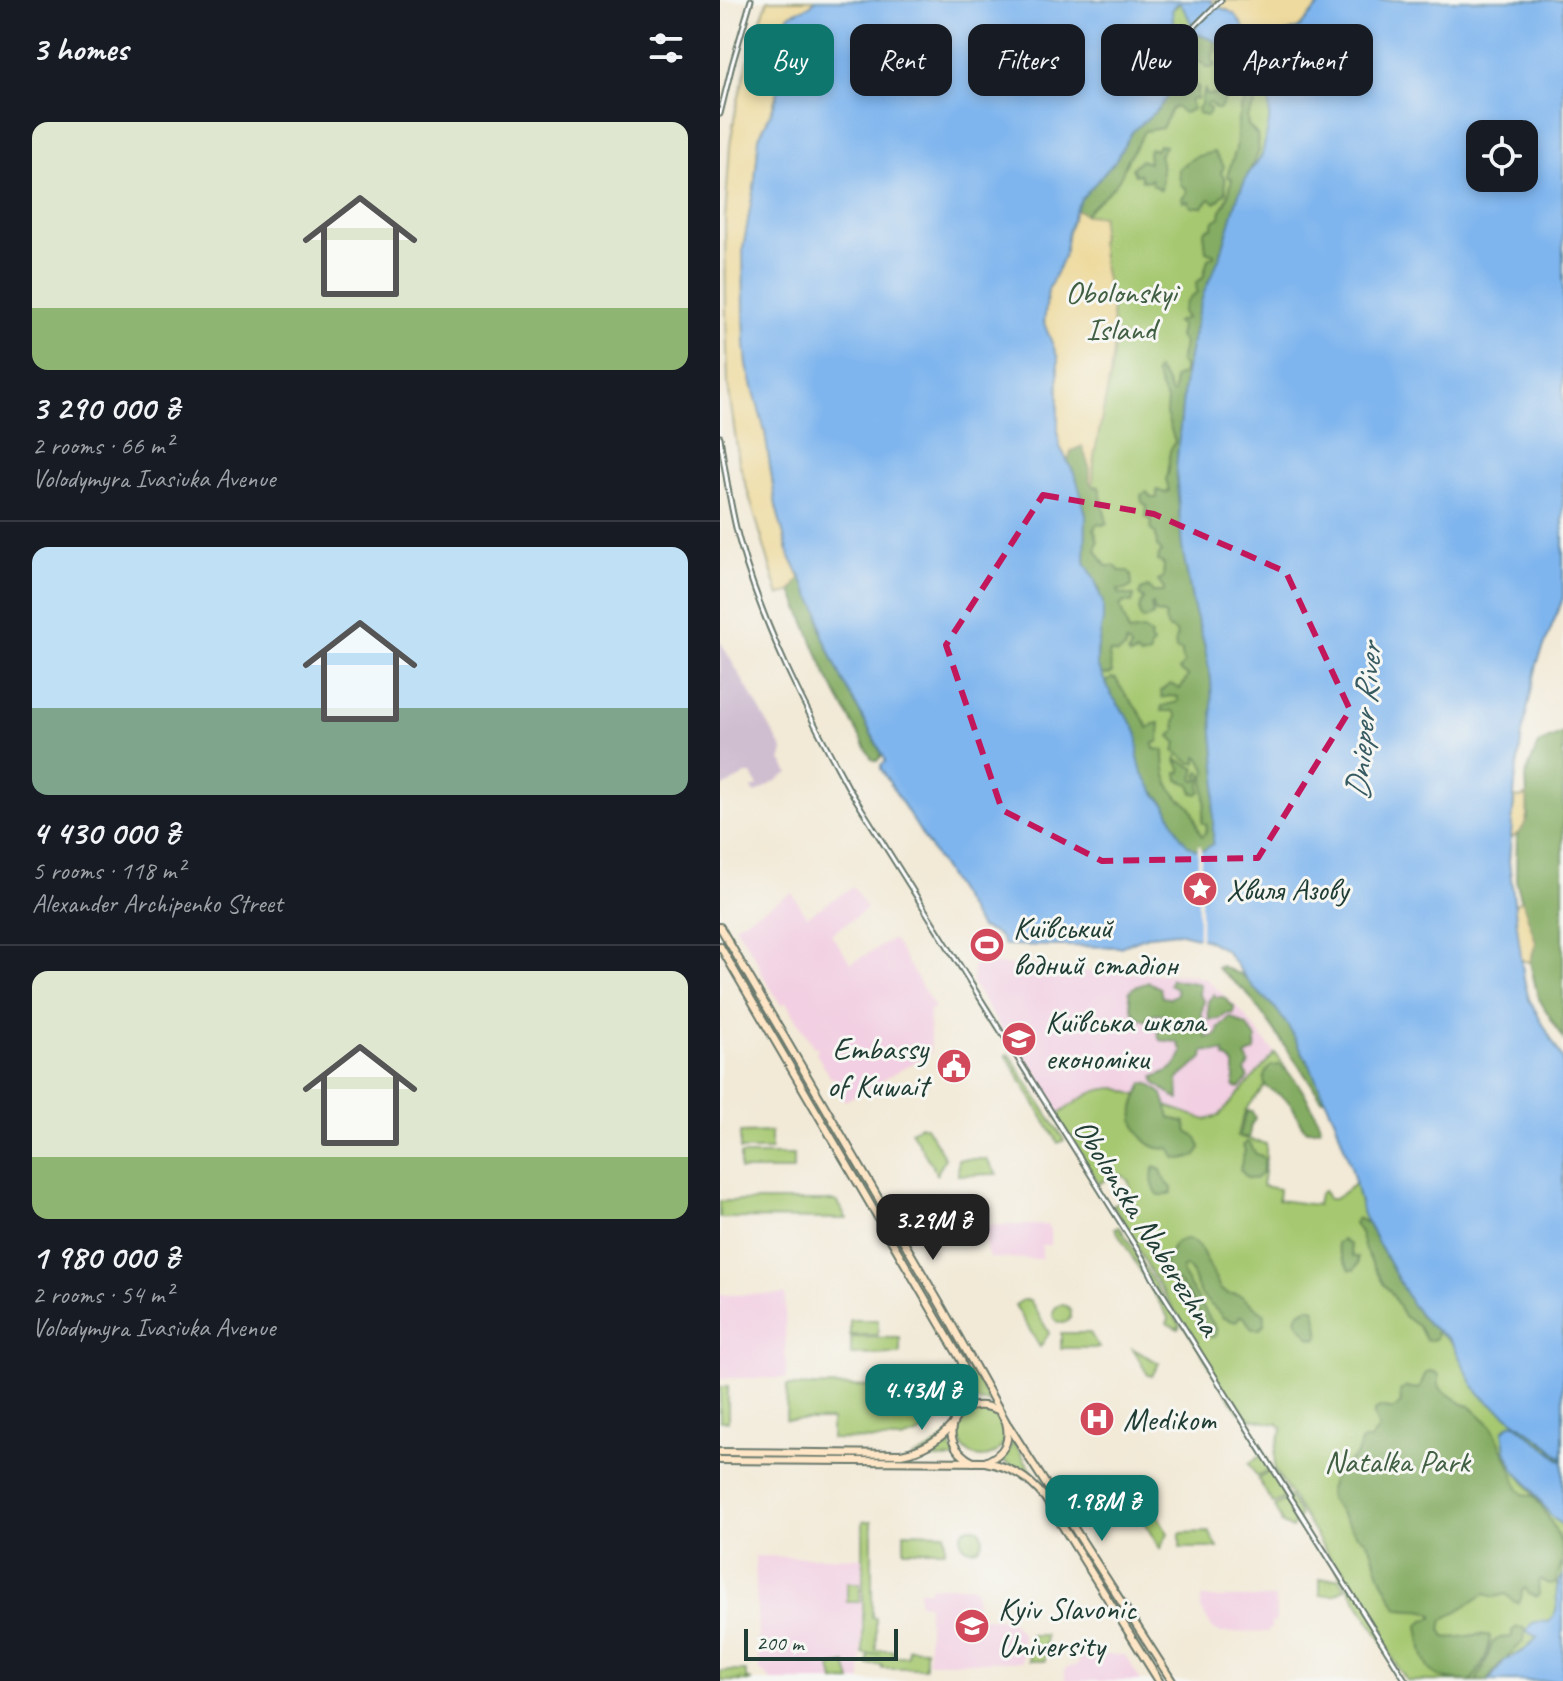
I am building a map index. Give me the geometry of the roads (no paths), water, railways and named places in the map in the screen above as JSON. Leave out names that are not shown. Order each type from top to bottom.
[{"type":"main road","points":[[720,927],[1006,1422],[1172,1681]]},
{"type":"main road","points":[[720,946],[961,1360],[965,1392],[958,1415],[944,1435],[926,1447],[901,1454],[720,1452]]},
{"type":"main road","points":[[829,1133],[837,1129]]},
{"type":"main road","points":[[958,1415],[964,1409],[982,1405],[1000,1411]]},
{"type":"main road","points":[[985,1462],[1000,1454],[1005,1447],[1008,1439],[1006,1422]]},
{"type":"main road","points":[[953,1424],[953,1443],[964,1457],[975,1462]]},
{"type":"main road","points":[[720,1460],[985,1462],[1012,1470],[1024,1477],[1045,1498],[1159,1681]]},
{"type":"street","points":[[720,114],[751,0]]},
{"type":"street","points":[[1197,24],[1221,0]]},
{"type":"street","name":"Obolonska Naberezhna","points":[[720,437],[737,530],[756,588],[793,681],[829,753],[1406,1681]]},
{"type":"water","name":"Dnieper River","points":[[816,0],[1210,0],[1234,14],[1242,24],[1214,24],[1214,40],[1198,34],[1198,24],[1191,24],[1180,3],[1172,10],[1173,24],[1101,24],[1101,96],[1168,96],[1132,132],[1115,161],[1081,199],[1068,231],[1064,256],[1048,290],[1044,323],[1058,358],[1060,447],[1076,477],[1081,495],[1086,515],[1085,562],[1103,603],[1097,665],[1112,696],[1138,735],[1138,758],[1142,772],[1166,805],[1179,834],[1194,849],[1204,850],[1213,844],[1217,776],[1211,679],[1182,547],[1176,469],[1185,376],[1198,313],[1221,254],[1238,196],[1262,155],[1269,123],[1270,96],[1373,96],[1373,24],[1303,24],[1324,0],[1563,0],[1563,598],[1537,664],[1522,734],[1509,862],[1529,999],[1563,1060],[1563,1459],[1480,1394],[1453,1344],[1429,1325],[1412,1305],[1363,1215],[1335,1120],[1307,1060],[1276,1009],[1252,986],[1225,950],[1205,939],[1177,932],[1150,935],[1120,947],[1004,945],[998,935],[980,928],[881,769],[885,759],[842,679],[823,636],[819,612],[789,555],[776,506],[765,432],[747,365],[743,249],[759,137],[777,96],[834,96],[834,24],[784,24],[790,14],[810,6]]},
{"type":"water","points":[[1510,1424],[1516,1424],[1563,1462],[1563,1526],[1551,1516],[1514,1469],[1506,1450],[1503,1431]]},
{"type":"water","points":[[1563,1575],[1563,1681],[1489,1681],[1505,1660],[1522,1652],[1538,1637],[1527,1632],[1530,1625],[1549,1622],[1557,1608],[1557,1588]]},
{"type":"place","name":"Хвиля Азову","points":[[1200,889]]},
{"type":"place","name":"Київський водний стадіон","points":[[987,945]]},
{"type":"place","name":"Київська школа економіки","points":[[1019,1039]]},
{"type":"place","name":"Embassy of Kuwait","points":[[954,1066]]},
{"type":"place","name":"Medikom","points":[[1097,1419]]},
{"type":"place","name":"Kyiv Slavonic University","points":[[972,1626]]},
{"type":"park label","name":"Obolonskyi Island","points":[[1121,310]]},
{"type":"park label","name":"Natalka Park","points":[[1397,1461]]}]
